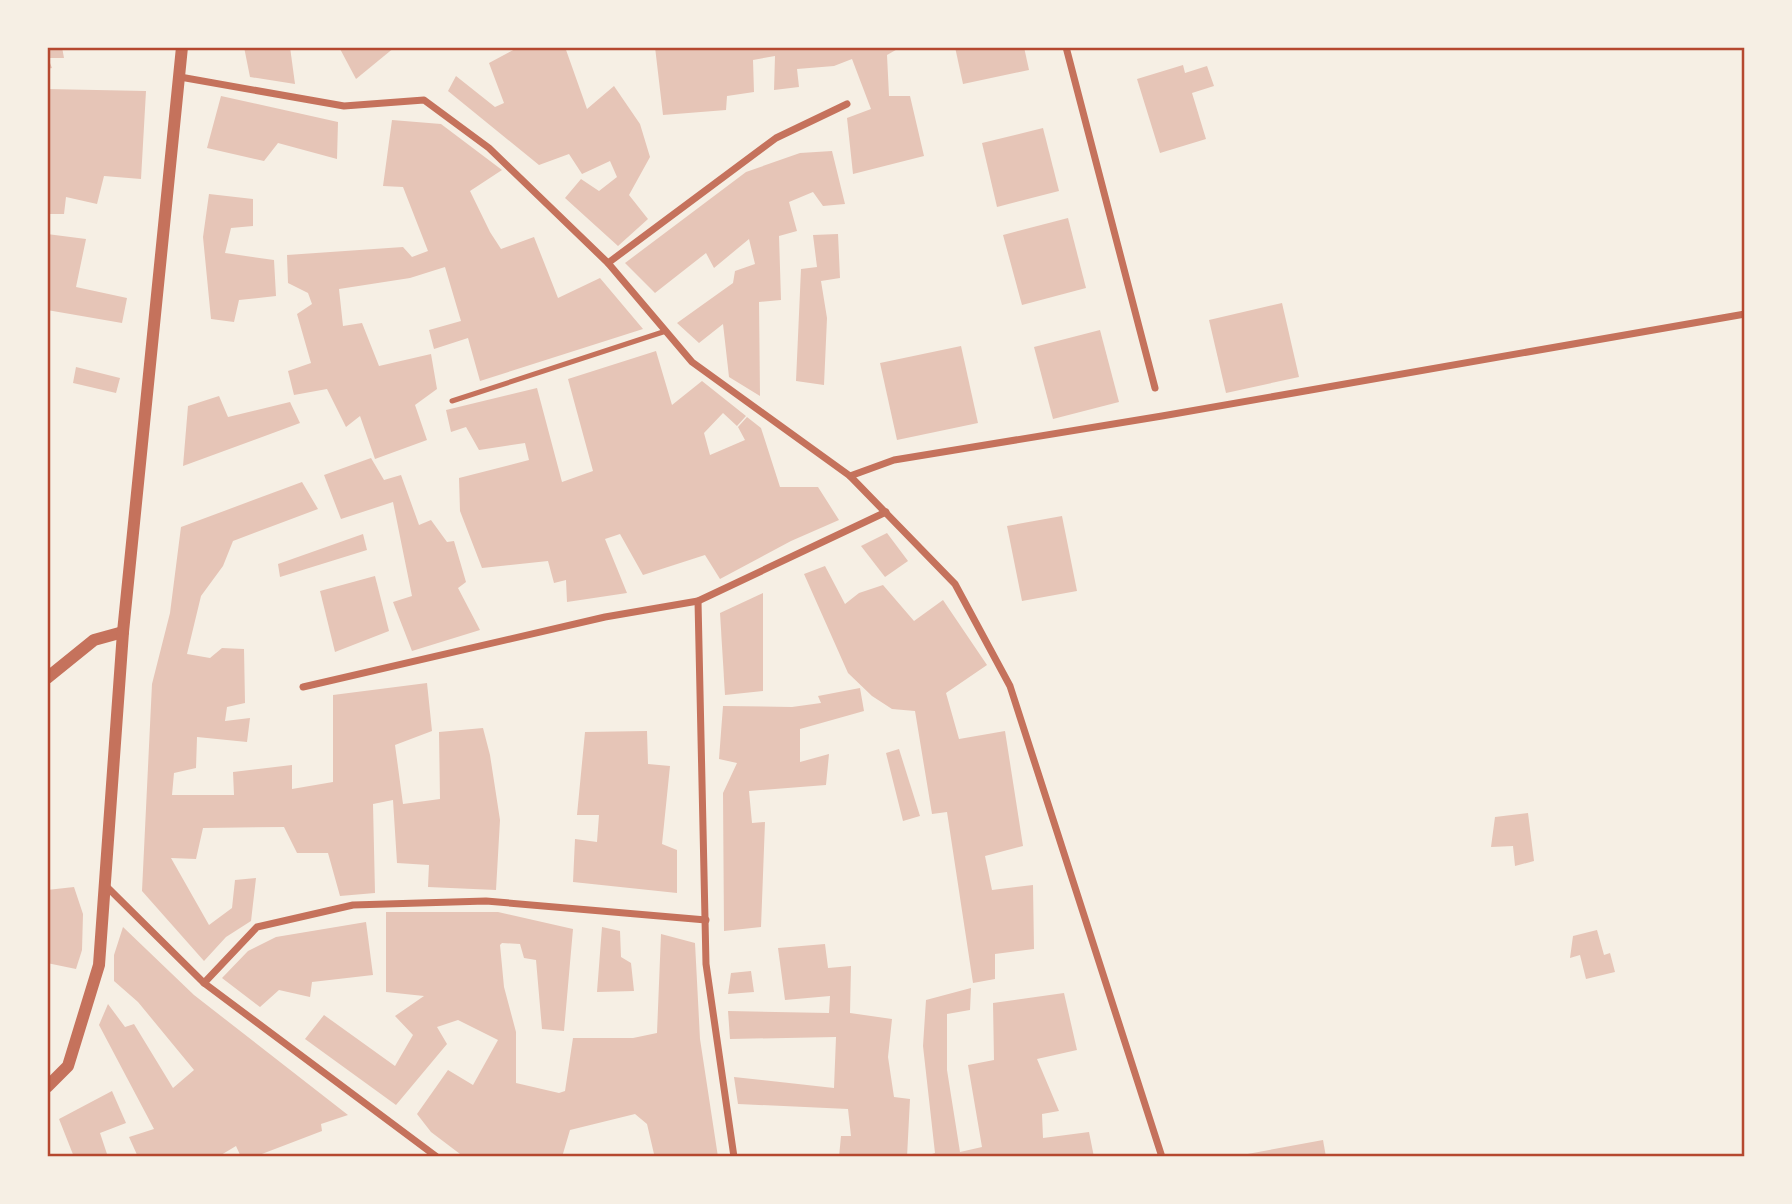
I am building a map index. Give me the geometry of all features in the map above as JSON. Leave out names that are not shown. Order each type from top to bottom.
[{"type":"street","points":[[47,1087],[68,1066],[99,965],[122,632],[182,47]]},
{"type":"street","points":[[1066,47],[1156,388]]},
{"type":"street","points":[[180,77],[344,106],[424,100],[489,148],[608,263],[692,362],[850,476],[955,584],[1010,686],[1162,1157]]},
{"type":"street","points":[[608,263],[776,138],[847,104]]},
{"type":"street","points":[[850,476],[894,460],[1745,314]]},
{"type":"street","points":[[303,687],[605,617],[698,601],[886,512]]},
{"type":"street","points":[[698,601],[706,964],[734,1157]]},
{"type":"street","points":[[47,678],[94,640],[122,632]]},
{"type":"street","points":[[106,886],[204,983],[437,1157]]},
{"type":"street","points":[[204,983],[257,928],[353,905],[486,901],[706,920]]},
{"type":"lane","points":[[452,401],[666,331]]},
{"type":"building","points":[[47,47],[62,47],[64,58],[48,58],[52,68],[47,69]]},
{"type":"building","points":[[244,47],[290,47],[295,84],[250,77]]},
{"type":"building","points":[[339,47],[395,47],[356,79]]},
{"type":"building","points":[[519,47],[565,47],[587,109],[614,86],[640,124],[650,157],[629,195],[648,219],[618,246],[565,198],[581,179],[599,191],[617,177],[610,161],[582,174],[569,154],[539,165],[448,91],[456,76],[495,107],[504,103],[489,63]]},
{"type":"building","points":[[655,47],[901,47],[887,55],[889,96],[910,96],[924,156],[853,174],[847,118],[871,109],[852,59],[834,66],[797,69],[799,87],[774,90],[775,56],[753,60],[754,92],[727,96],[726,110],[663,115]]},
{"type":"building","points":[[955,47],[1024,47],[1029,70],[963,84]]},
{"type":"building","points":[[1183,65],[1185,73],[1207,66],[1214,86],[1192,93],[1206,139],[1160,153],[1137,79]]},
{"type":"building","points":[[47,89],[146,91],[141,179],[104,176],[97,204],[66,197],[64,214],[47,214]]},
{"type":"building","points":[[221,96],[338,122],[337,159],[278,143],[264,161],[207,148]]},
{"type":"building","points":[[392,120],[441,124],[502,170],[470,191],[501,249],[534,237],[558,298],[600,278],[643,329],[480,381],[468,338],[434,349],[429,330],[461,321],[445,267],[410,278],[339,289],[343,326],[362,323],[379,366],[431,354],[437,389],[415,405],[427,440],[375,459],[360,416],[346,427],[327,389],[294,395],[288,371],[311,363],[297,314],[312,304],[308,293],[288,283],[287,255],[403,247],[412,257],[428,251],[403,187],[383,186]]},
{"type":"building","points":[[1043,128],[1059,191],[997,207],[982,143]]},
{"type":"building","points":[[832,151],[845,204],[823,206],[813,192],[789,202],[797,231],[779,236],[781,300],[759,302],[760,396],[729,377],[723,324],[699,343],[677,323],[733,283],[735,271],[755,264],[749,239],[714,268],[706,253],[655,293],[625,263],[746,172],[800,153]]},
{"type":"building","points":[[209,194],[253,199],[253,226],[231,228],[225,253],[274,260],[276,296],[239,300],[234,322],[211,319],[203,237]]},
{"type":"building","points":[[1068,218],[1086,288],[1022,305],[1003,235]]},
{"type":"building","points":[[47,234],[86,239],[76,287],[127,298],[122,323],[47,310]]},
{"type":"building","points":[[838,234],[840,278],[821,281],[827,318],[824,385],[796,381],[801,269],[817,267],[813,235]]},
{"type":"building","points":[[1282,303],[1299,377],[1226,393],[1209,320]]},
{"type":"building","points":[[1100,330],[1119,402],[1053,419],[1034,347]]},
{"type":"building","points":[[961,346],[978,423],[897,440],[880,363]]},
{"type":"building","points":[[656,351],[672,405],[702,381],[746,416],[737,426],[723,413],[704,433],[710,455],[745,440],[738,427],[747,417],[761,428],[780,487],[818,487],[839,520],[791,541],[720,579],[705,555],[643,575],[620,534],[605,539],[627,593],[567,602],[566,580],[554,583],[548,561],[482,568],[460,511],[459,478],[529,460],[525,443],[479,450],[466,427],[451,432],[446,410],[537,388],[562,482],[593,471],[568,379]]},
{"type":"building","points":[[76,367],[120,378],[116,393],[73,383]]},
{"type":"building","points":[[219,396],[228,417],[290,402],[300,423],[183,466],[188,406]]},
{"type":"building","points":[[371,458],[384,480],[401,475],[419,525],[431,520],[447,542],[454,541],[466,582],[458,588],[480,630],[412,651],[393,602],[412,596],[393,502],[341,519],[324,475]]},
{"type":"building","points":[[302,482],[318,509],[233,541],[223,566],[201,596],[187,654],[210,658],[222,648],[244,649],[245,703],[227,707],[225,721],[250,718],[247,742],[197,737],[196,768],[174,773],[172,795],[234,795],[233,772],[292,765],[292,789],[333,782],[333,695],[427,683],[432,731],[395,745],[403,804],[440,799],[439,732],[483,728],[500,820],[496,890],[428,887],[429,865],[397,863],[393,800],[373,804],[375,893],[340,896],[328,853],[297,853],[284,827],[203,828],[196,859],[171,858],[209,925],[232,908],[235,880],[256,878],[251,921],[226,937],[204,961],[142,891],[152,684],[170,613],[181,527]]},
{"type":"building","points":[[1062,516],[1077,591],[1022,601],[1007,526]]},
{"type":"building","points":[[887,533],[908,561],[885,577],[861,546]]},
{"type":"building","points":[[363,534],[367,550],[280,577],[278,564]]},
{"type":"building","points":[[825,566],[845,604],[859,593],[883,585],[914,621],[943,600],[987,665],[946,693],[959,739],[1005,731],[1023,846],[985,856],[992,890],[1033,885],[1034,949],[995,954],[995,979],[973,983],[947,812],[932,814],[915,711],[892,709],[872,696],[848,673],[804,574]]},
{"type":"building","points":[[375,576],[389,631],[335,652],[320,591]]},
{"type":"building","points":[[763,593],[763,691],[725,695],[720,613]]},
{"type":"building","points":[[860,688],[864,711],[800,729],[800,762],[829,754],[826,785],[749,791],[752,823],[765,822],[761,927],[724,931],[723,793],[737,763],[719,759],[723,706],[792,707],[821,703],[818,696]]},
{"type":"building","points":[[647,731],[648,764],[670,766],[662,844],[677,850],[677,893],[573,882],[575,839],[597,842],[599,815],[577,815],[585,732]]},
{"type":"building","points":[[899,749],[920,816],[903,821],[886,753]]},
{"type":"building","points":[[1528,813],[1534,861],[1515,866],[1513,846],[1491,847],[1495,817]]},
{"type":"building","points":[[74,887],[83,914],[82,950],[76,969],[47,963],[47,890]]},
{"type":"building","points":[[386,912],[498,912],[573,929],[564,1031],[542,1029],[536,960],[524,958],[520,944],[500,945],[504,987],[516,1032],[516,1083],[559,1093],[565,1091],[573,1038],[633,1038],[657,1033],[661,934],[695,943],[700,1039],[718,1157],[625,1157],[625,1154],[654,1154],[647,1124],[635,1114],[570,1130],[562,1157],[464,1157],[431,1132],[417,1114],[448,1070],[473,1085],[498,1040],[458,1020],[437,1027],[447,1044],[396,1105],[305,1039],[324,1015],[395,1066],[413,1035],[395,1016],[424,996],[386,992]]},
{"type":"building","points":[[366,922],[373,975],[312,982],[310,997],[279,990],[260,1007],[222,978],[248,951],[276,937]]},
{"type":"building","points":[[123,927],[194,995],[348,1115],[321,1124],[322,1131],[254,1157],[241,1157],[236,1146],[221,1155],[222,1157],[138,1157],[129,1137],[154,1129],[99,1025],[108,1004],[125,1027],[134,1024],[173,1088],[194,1070],[138,1002],[114,981],[114,955]]},
{"type":"building","points":[[602,927],[620,931],[621,957],[631,963],[634,991],[597,992]]},
{"type":"building","points":[[1597,930],[1604,955],[1610,953],[1615,972],[1586,979],[1580,955],[1570,958],[1573,936]]},
{"type":"building","points":[[825,944],[828,968],[851,966],[850,1013],[892,1019],[888,1057],[894,1097],[910,1099],[907,1157],[839,1157],[841,1136],[851,1136],[848,1109],[738,1104],[734,1077],[834,1088],[836,1037],[730,1039],[728,1011],[829,1013],[830,996],[785,1000],[778,948]]},
{"type":"building","points":[[751,971],[754,992],[728,994],[731,973]]},
{"type":"building","points":[[971,988],[970,1010],[947,1014],[947,1070],[960,1152],[982,1147],[968,1065],[994,1060],[993,1003],[1064,993],[1077,1050],[1037,1059],[1059,1111],[1042,1114],[1043,1138],[1089,1132],[1094,1157],[923,1157],[935,1153],[923,1046],[926,1000]]},
{"type":"building","points":[[112,1091],[126,1123],[100,1133],[108,1157],[74,1157],[59,1119]]},
{"type":"building","points":[[1323,1140],[1326,1157],[1242,1157],[1242,1155]]}]
